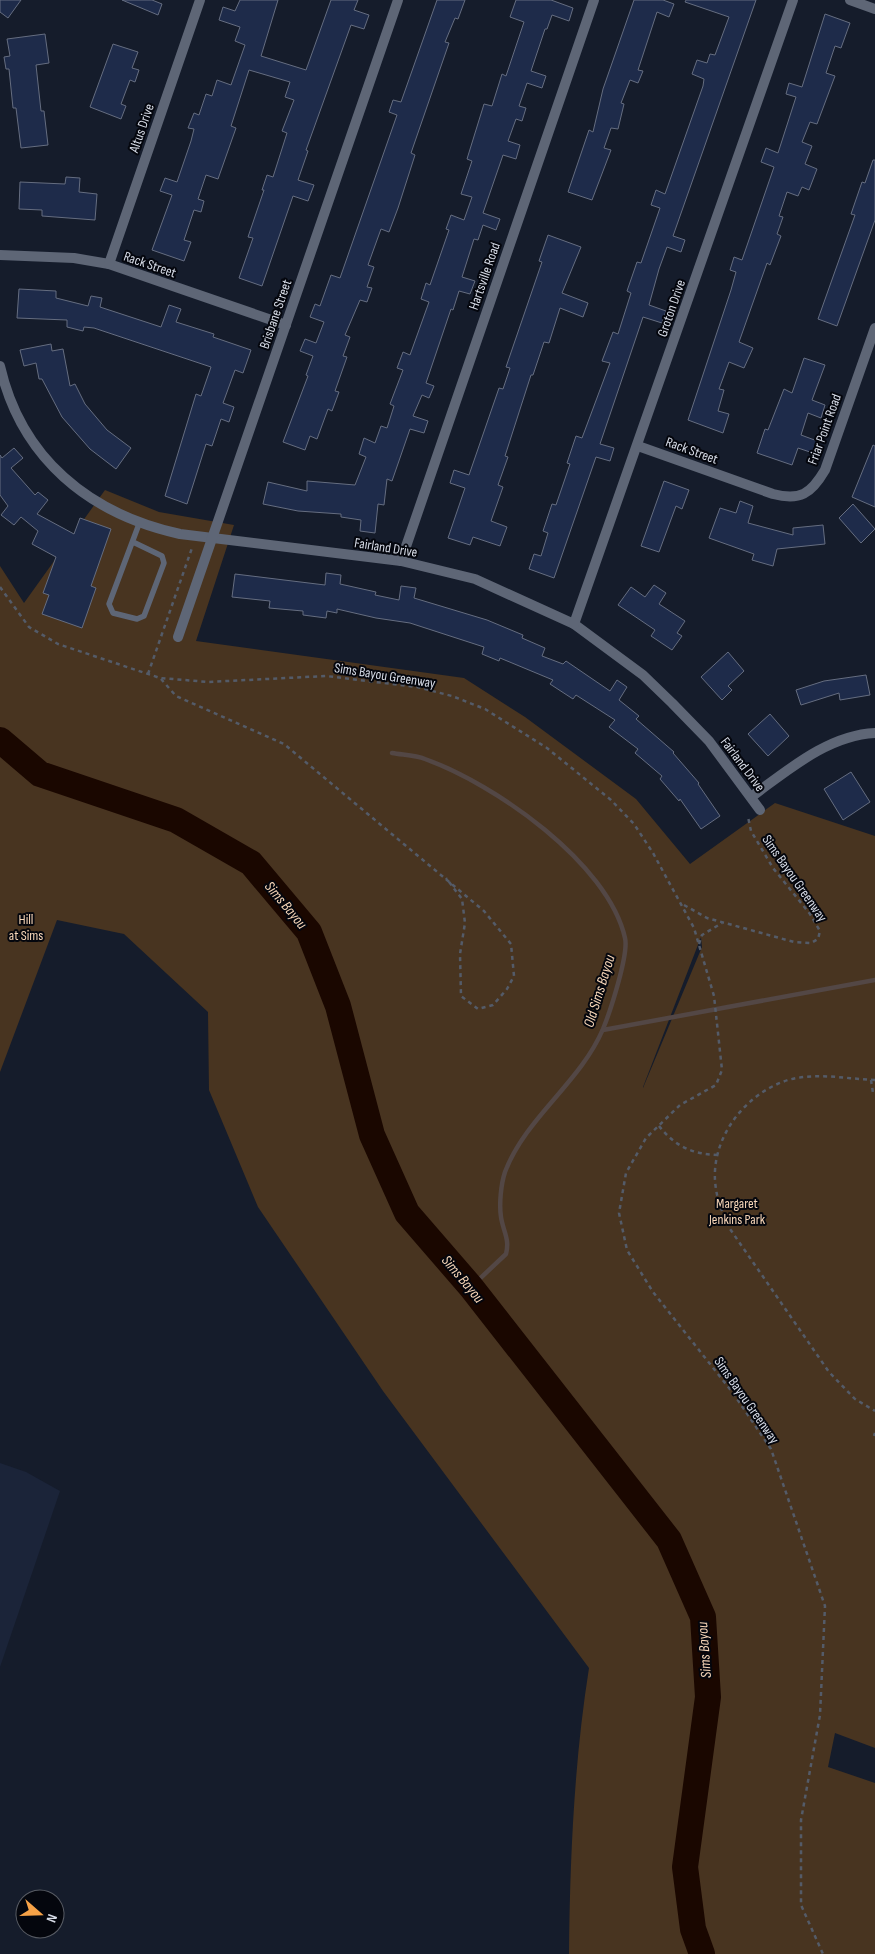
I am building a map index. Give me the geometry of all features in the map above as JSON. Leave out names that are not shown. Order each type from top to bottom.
[{"type":"street","name":"Altus Drive","points":[[108,264],[200,0]]},
{"type":"street","name":"Brisbane Street","points":[[178,637],[398,0]]},
{"type":"street","name":"Hartsville Road","points":[[401,561],[594,0]]},
{"type":"street","name":"Groton Drive","points":[[574,624],[793,0]]},
{"type":"street","points":[[850,0],[875,9]]},
{"type":"street","name":"Rack Street","points":[[0,255],[74,258],[108,264],[286,325]]},
{"type":"street","name":"Friar Point Road","points":[[736,481],[786,497],[800,496],[816,486],[825,470],[875,328]]},
{"type":"street","name":"Fairland Drive","points":[[0,366],[5,389],[23,428],[48,462],[79,491],[114,513],[139,524],[180,534],[401,561],[475,579],[574,624],[655,686],[709,741],[760,810]]},
{"type":"street","name":"Rack Street","points":[[638,446],[736,481]]},
{"type":"street","points":[[751,797],[827,746],[862,733],[875,733]]},
{"type":"lane","points":[[133,542],[162,556],[164,563],[144,616],[137,619],[113,613],[110,604],[139,524]]},
{"type":"path","points":[[148,674],[192,546]]},
{"type":"path","name":"Sims Bayou Greenway","points":[[0,587],[29,627],[43,636],[58,644],[160,678],[208,682],[326,676],[417,687],[452,696],[485,709],[547,748],[611,800],[634,824],[683,904],[699,945],[714,996],[722,1051],[722,1070],[716,1085],[680,1105],[646,1138],[626,1173],[619,1213],[627,1250],[653,1292],[733,1393],[771,1449],[824,1606],[820,1715],[801,1820],[801,1905],[823,1954]]},
{"type":"path","points":[[160,678],[176,696],[284,744],[446,878],[484,911],[511,944],[514,976],[507,989],[493,1005],[478,1009],[460,996],[460,954],[465,923],[462,899],[446,878]]},
{"type":"path","name":"Sims Bayou Greenway","points":[[683,904],[707,918],[794,942],[811,943],[818,939],[820,930],[810,914],[773,868],[751,831],[749,818],[740,804],[751,797]]},
{"type":"path","points":[[699,945],[702,935],[723,922]]},
{"type":"path","points":[[873,1093],[873,1080],[816,1076],[786,1081],[750,1101],[732,1121],[718,1155],[716,1189],[730,1229],[829,1372],[855,1399],[875,1411]]},
{"type":"path","points":[[659,1126],[668,1138],[685,1150],[718,1155]]},
{"type":"shaded area","points":[[0,1463],[26,1472],[60,1491],[0,1667]]},
{"type":"green space","points":[[105,490],[159,512],[234,525],[196,641],[464,678],[525,717],[636,799],[690,864],[775,803],[875,836],[875,1748],[835,1733],[828,1767],[875,1783],[875,1954],[569,1954],[570,1882],[576,1775],[589,1668],[383,1391],[258,1207],[209,1090],[208,1012],[124,934],[57,920],[0,1072],[0,566],[24,603]],"holes":[[[701,937],[702,947],[643,1088]]]},
{"type":"building","points":[[0,0],[21,0],[8,18],[0,12]]},
{"type":"building","points":[[122,0],[152,0],[162,4],[158,15]]},
{"type":"building","points":[[240,0],[278,0],[261,56],[306,70],[331,0],[358,0],[354,10],[369,15],[364,29],[351,25],[306,150],[308,151],[298,180],[314,185],[308,201],[293,196],[262,286],[239,278],[253,238],[248,237],[264,190],[262,190],[267,175],[273,177],[287,133],[282,131],[294,100],[285,97],[290,82],[249,70],[231,126],[236,128],[218,179],[206,175],[198,199],[204,201],[201,212],[194,210],[184,240],[191,242],[184,261],[152,250],[172,195],[160,191],[165,178],[177,182],[194,129],[188,128],[194,113],[199,115],[206,94],[212,96],[217,80],[231,85],[245,45],[235,41],[240,27],[219,20],[223,7],[235,11]]},
{"type":"building","points":[[437,0],[465,0],[458,19],[455,18],[445,42],[449,43],[411,153],[415,155],[398,208],[389,232],[381,229],[368,265],[374,267],[367,287],[372,288],[367,302],[360,300],[345,335],[350,337],[343,356],[347,357],[335,391],[339,392],[332,411],[328,409],[317,439],[310,436],[305,450],[283,442],[308,376],[306,375],[313,356],[300,351],[305,339],[316,343],[324,322],[310,317],[315,304],[320,306],[331,275],[340,278],[397,115],[389,112],[393,100],[401,102]]},
{"type":"building","points":[[516,0],[551,0],[573,8],[569,21],[552,15],[547,29],[545,29],[531,71],[546,76],[542,88],[527,83],[519,106],[526,108],[522,121],[516,119],[508,141],[520,145],[516,159],[503,155],[483,213],[500,219],[496,230],[483,225],[478,240],[474,239],[462,277],[475,281],[470,294],[459,291],[426,383],[434,386],[429,398],[422,395],[413,416],[428,421],[424,433],[410,429],[392,481],[387,479],[384,505],[378,504],[375,533],[360,531],[361,520],[341,517],[341,514],[298,511],[263,504],[268,482],[307,491],[307,481],[355,485],[366,457],[359,454],[364,438],[375,443],[381,426],[387,428],[394,406],[390,404],[403,370],[397,368],[403,352],[410,355],[429,302],[421,299],[426,283],[430,285],[449,230],[446,229],[451,215],[464,220],[472,197],[461,194],[472,161],[467,159],[484,104],[492,106],[502,74],[506,76],[524,22],[510,17]]},
{"type":"building","points":[[634,0],[663,0],[674,4],[669,17],[657,12],[638,70],[643,71],[638,83],[630,80],[621,103],[624,104],[618,129],[611,128],[604,148],[611,150],[592,200],[568,192],[589,130],[593,132],[603,89]]},
{"type":"building","points":[[686,0],[756,0],[673,236],[685,240],[681,252],[667,247],[659,269],[649,305],[666,311],[662,323],[643,317],[600,444],[614,448],[610,461],[596,457],[554,578],[529,569],[534,554],[541,556],[548,533],[543,531],[552,504],[556,505],[570,464],[567,463],[576,436],[582,438],[610,363],[602,361],[613,332],[618,334],[631,293],[627,291],[637,262],[641,263],[660,208],[651,205],[656,190],[665,194],[703,86],[704,79],[692,74],[697,60],[707,63],[710,54],[715,55],[729,17],[685,2]]},
{"type":"building","points":[[825,14],[850,23],[841,48],[835,46],[826,73],[835,76],[817,124],[810,122],[802,142],[812,146],[805,164],[817,169],[809,190],[802,187],[798,196],[787,192],[779,216],[783,217],[777,234],[781,236],[770,265],[767,263],[739,342],[753,348],[744,368],[729,362],[719,389],[724,390],[718,411],[729,414],[723,433],[688,420],[731,290],[736,272],[730,270],[734,257],[742,260],[774,167],[761,162],[766,148],[778,153],[796,97],[786,94],[789,83],[802,87]]},
{"type":"building","points":[[45,34],[49,63],[36,65],[41,111],[44,111],[48,145],[21,148],[16,108],[13,108],[9,69],[6,69],[4,57],[10,56],[7,39]]},
{"type":"building","points":[[113,44],[138,52],[132,68],[139,70],[135,82],[130,80],[121,104],[126,106],[121,119],[90,107]]},
{"type":"building","points":[[873,160],[875,160],[875,220],[837,326],[818,319],[855,215],[851,214],[862,182],[865,183]]},
{"type":"building","points":[[66,177],[80,178],[79,192],[97,194],[95,220],[42,216],[42,210],[19,209],[20,182],[65,184]]},
{"type":"building","points":[[548,235],[581,247],[562,293],[588,303],[583,317],[560,308],[549,343],[544,342],[533,375],[531,375],[505,456],[508,457],[498,485],[503,487],[491,521],[507,527],[500,546],[473,537],[470,545],[448,538],[465,488],[450,483],[454,470],[469,475],[499,388],[503,389],[510,368],[506,367],[542,262],[539,261]]},
{"type":"building","points":[[19,289],[56,291],[56,298],[88,306],[91,296],[102,298],[100,307],[161,327],[169,305],[181,309],[176,322],[214,334],[213,337],[251,350],[243,373],[235,370],[223,403],[234,407],[229,422],[221,419],[212,446],[206,444],[187,504],[165,496],[196,394],[201,396],[211,367],[94,328],[84,327],[83,331],[67,327],[67,320],[17,318]]},
{"type":"building","points":[[51,344],[52,351],[63,349],[70,386],[75,384],[85,404],[107,430],[131,448],[116,469],[90,449],[62,417],[42,379],[39,379],[36,363],[24,366],[20,350]]},
{"type":"building","points":[[804,358],[825,365],[812,400],[825,405],[821,418],[808,413],[801,435],[820,442],[816,454],[798,448],[792,465],[757,453],[765,429],[768,430],[784,389],[792,393]]},
{"type":"building","points":[[873,445],[875,446],[875,507],[852,497]]},
{"type":"building","points":[[14,448],[23,458],[11,468],[35,495],[38,492],[48,500],[37,514],[74,534],[80,518],[111,529],[91,586],[96,588],[82,628],[42,614],[49,595],[43,593],[56,557],[32,544],[38,531],[21,517],[14,525],[1,515],[8,506],[0,495],[0,455],[2,458]]},
{"type":"building","points":[[664,481],[689,490],[682,509],[676,506],[659,552],[641,546]]},
{"type":"building","points":[[740,501],[753,506],[748,523],[793,535],[793,528],[823,525],[825,544],[777,549],[773,566],[752,560],[754,554],[709,538],[720,508],[736,513]]},
{"type":"building","points":[[853,504],[875,529],[861,543],[839,518]]},
{"type":"building","points":[[326,573],[341,575],[340,584],[376,592],[375,595],[399,600],[401,586],[416,588],[414,598],[487,620],[523,635],[522,638],[545,648],[542,656],[563,664],[566,661],[610,691],[617,680],[627,687],[619,700],[639,716],[636,719],[674,752],[699,783],[720,816],[701,829],[680,799],[679,801],[660,779],[662,776],[635,753],[638,749],[609,727],[615,720],[576,695],[573,699],[550,684],[553,680],[500,658],[499,661],[482,654],[484,647],[410,623],[337,609],[337,613],[327,611],[326,618],[303,615],[303,611],[269,608],[270,601],[232,597],[235,574],[325,585]]},
{"type":"building","points":[[654,585],[666,593],[659,604],[685,621],[677,633],[682,636],[672,650],[651,636],[655,630],[618,605],[631,587],[645,597]]},
{"type":"building","points":[[728,652],[744,671],[728,686],[732,690],[722,700],[701,677]]},
{"type":"building","points":[[866,675],[870,695],[840,700],[839,693],[801,705],[796,690],[824,681]]},
{"type":"building","points":[[770,714],[789,736],[768,756],[748,734]]},
{"type":"building","points":[[851,772],[870,802],[843,820],[824,789]]},
{"type":"waterway","name":"Sims Bayou","points":[[0,740],[40,774],[176,820],[251,863],[309,932],[338,1006],[372,1135],[407,1213],[471,1287],[669,1540],[703,1617],[708,1697],[685,1867],[693,1929],[702,1954]]},
{"type":"waterway","name":"Old Sims Bayou","points":[[392,753],[421,758],[453,771],[515,807],[545,830],[573,855],[596,882],[614,910],[625,938],[622,969],[603,1029],[581,1066],[526,1134],[514,1152],[505,1172],[501,1188],[500,1206],[507,1239],[506,1254],[471,1287]]},
{"type":"waterway","points":[[603,1030],[875,980]]},
{"type":"park label","name":"Hill at Sims","points":[[26,928]]},
{"type":"park label","name":"Margaret Jenkins Park","points":[[737,1212]]}]
